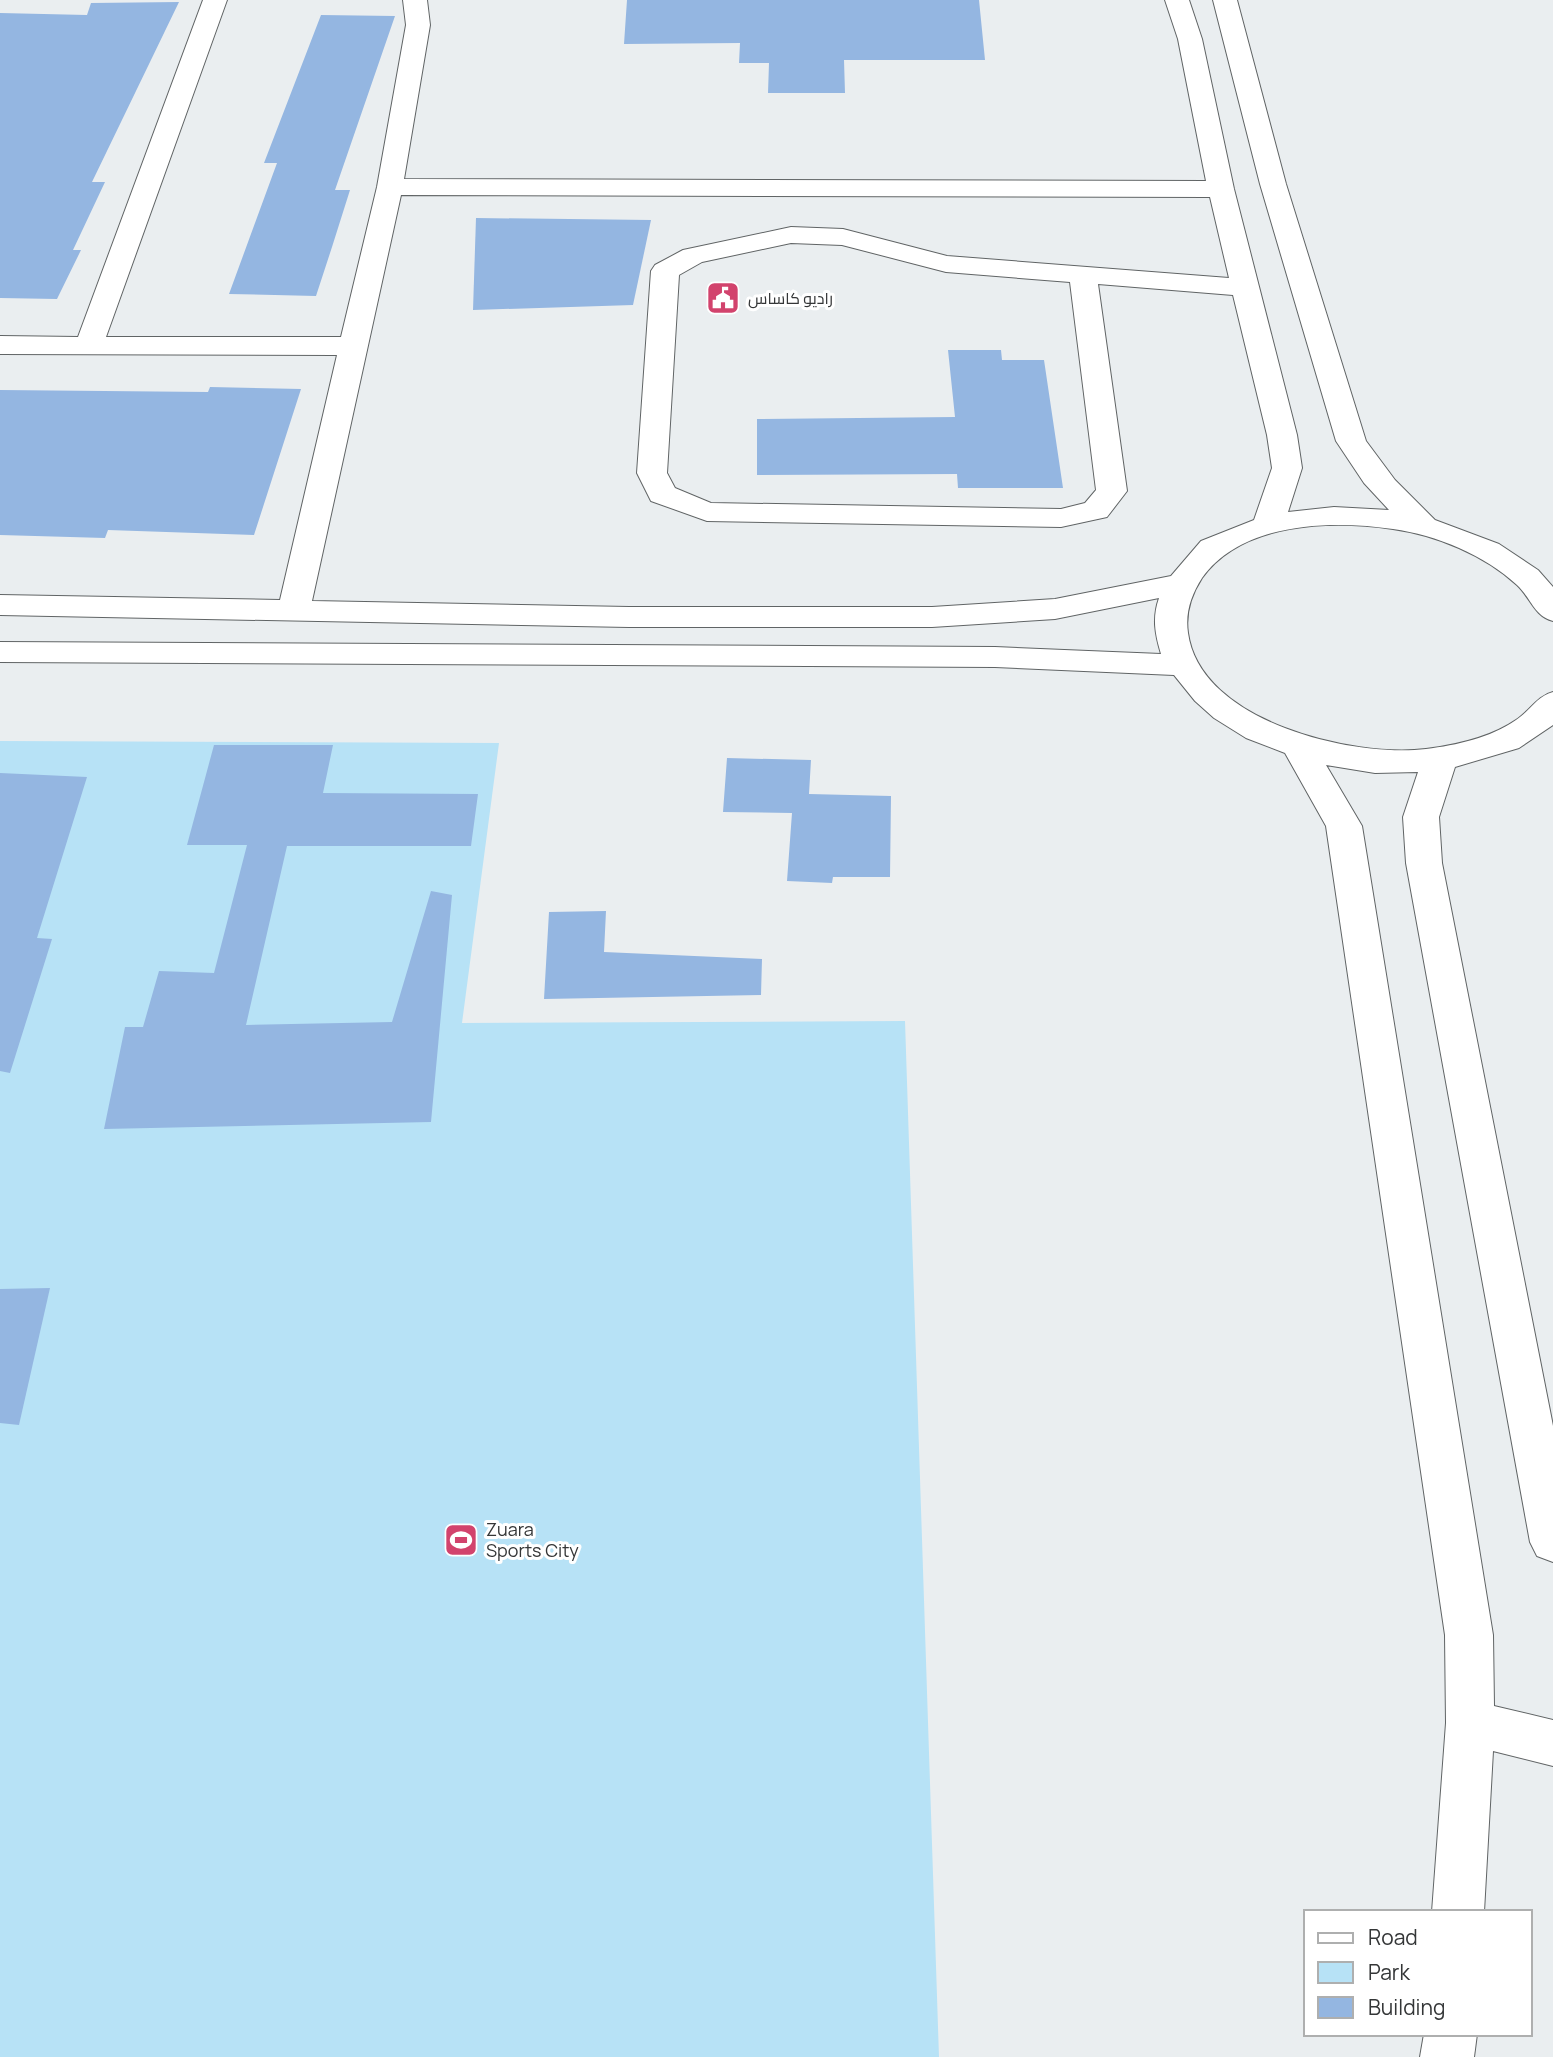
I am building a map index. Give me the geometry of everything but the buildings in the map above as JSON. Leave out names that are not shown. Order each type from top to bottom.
[{"type":"street","points":[[89,345],[215,0]]},
{"type":"street","points":[[295,608],[390,187],[418,25],[415,0]]},
{"type":"street","points":[[1177,0],[1190,39],[1221,189],[1287,468],[1269,523]]},
{"type":"street","points":[[1225,0],[1273,184],[1350,440],[1364,465],[1386,492],[1424,526]]},
{"type":"street","points":[[390,187],[1221,189]]},
{"type":"street","points":[[1083,275],[1112,491],[1096,510],[1061,518],[707,513],[662,494],[652,473],[665,271],[693,256],[791,235],[843,237],[946,264],[1245,288]]},
{"type":"street","points":[[0,345],[356,346]]},
{"type":"street","points":[[1553,611],[1541,582],[1481,548],[1424,526],[1371,517],[1318,515],[1269,523],[1212,548],[1177,585],[1169,611],[1171,638],[1183,665],[1209,697],[1239,718],[1298,746],[1345,757],[1381,761],[1440,760],[1501,744],[1546,715],[1553,703]]},
{"type":"street","points":[[0,605],[295,608],[628,617],[932,617],[1055,609],[1177,585]]},
{"type":"street","points":[[0,652],[995,657],[1183,665]]},
{"type":"street","points":[[1298,746],[1344,826],[1469,1635],[1470,1723],[1458,1910]]},
{"type":"street","points":[[1440,760],[1421,817],[1424,863],[1553,1542]]},
{"type":"street","points":[[1470,1723],[1553,1743]]},
{"type":"street","points":[[1447,2057],[1451,2036]]},
{"type":"green space","name":"Zuara Sports City","points":[[0,741],[499,743],[462,1023],[905,1021],[939,2057],[0,2057]]},
{"type":"place","name":"راديو كاساس","points":[[723,298]]},
{"type":"place","name":"Zuara Sports City","points":[[461,1540]]}]
